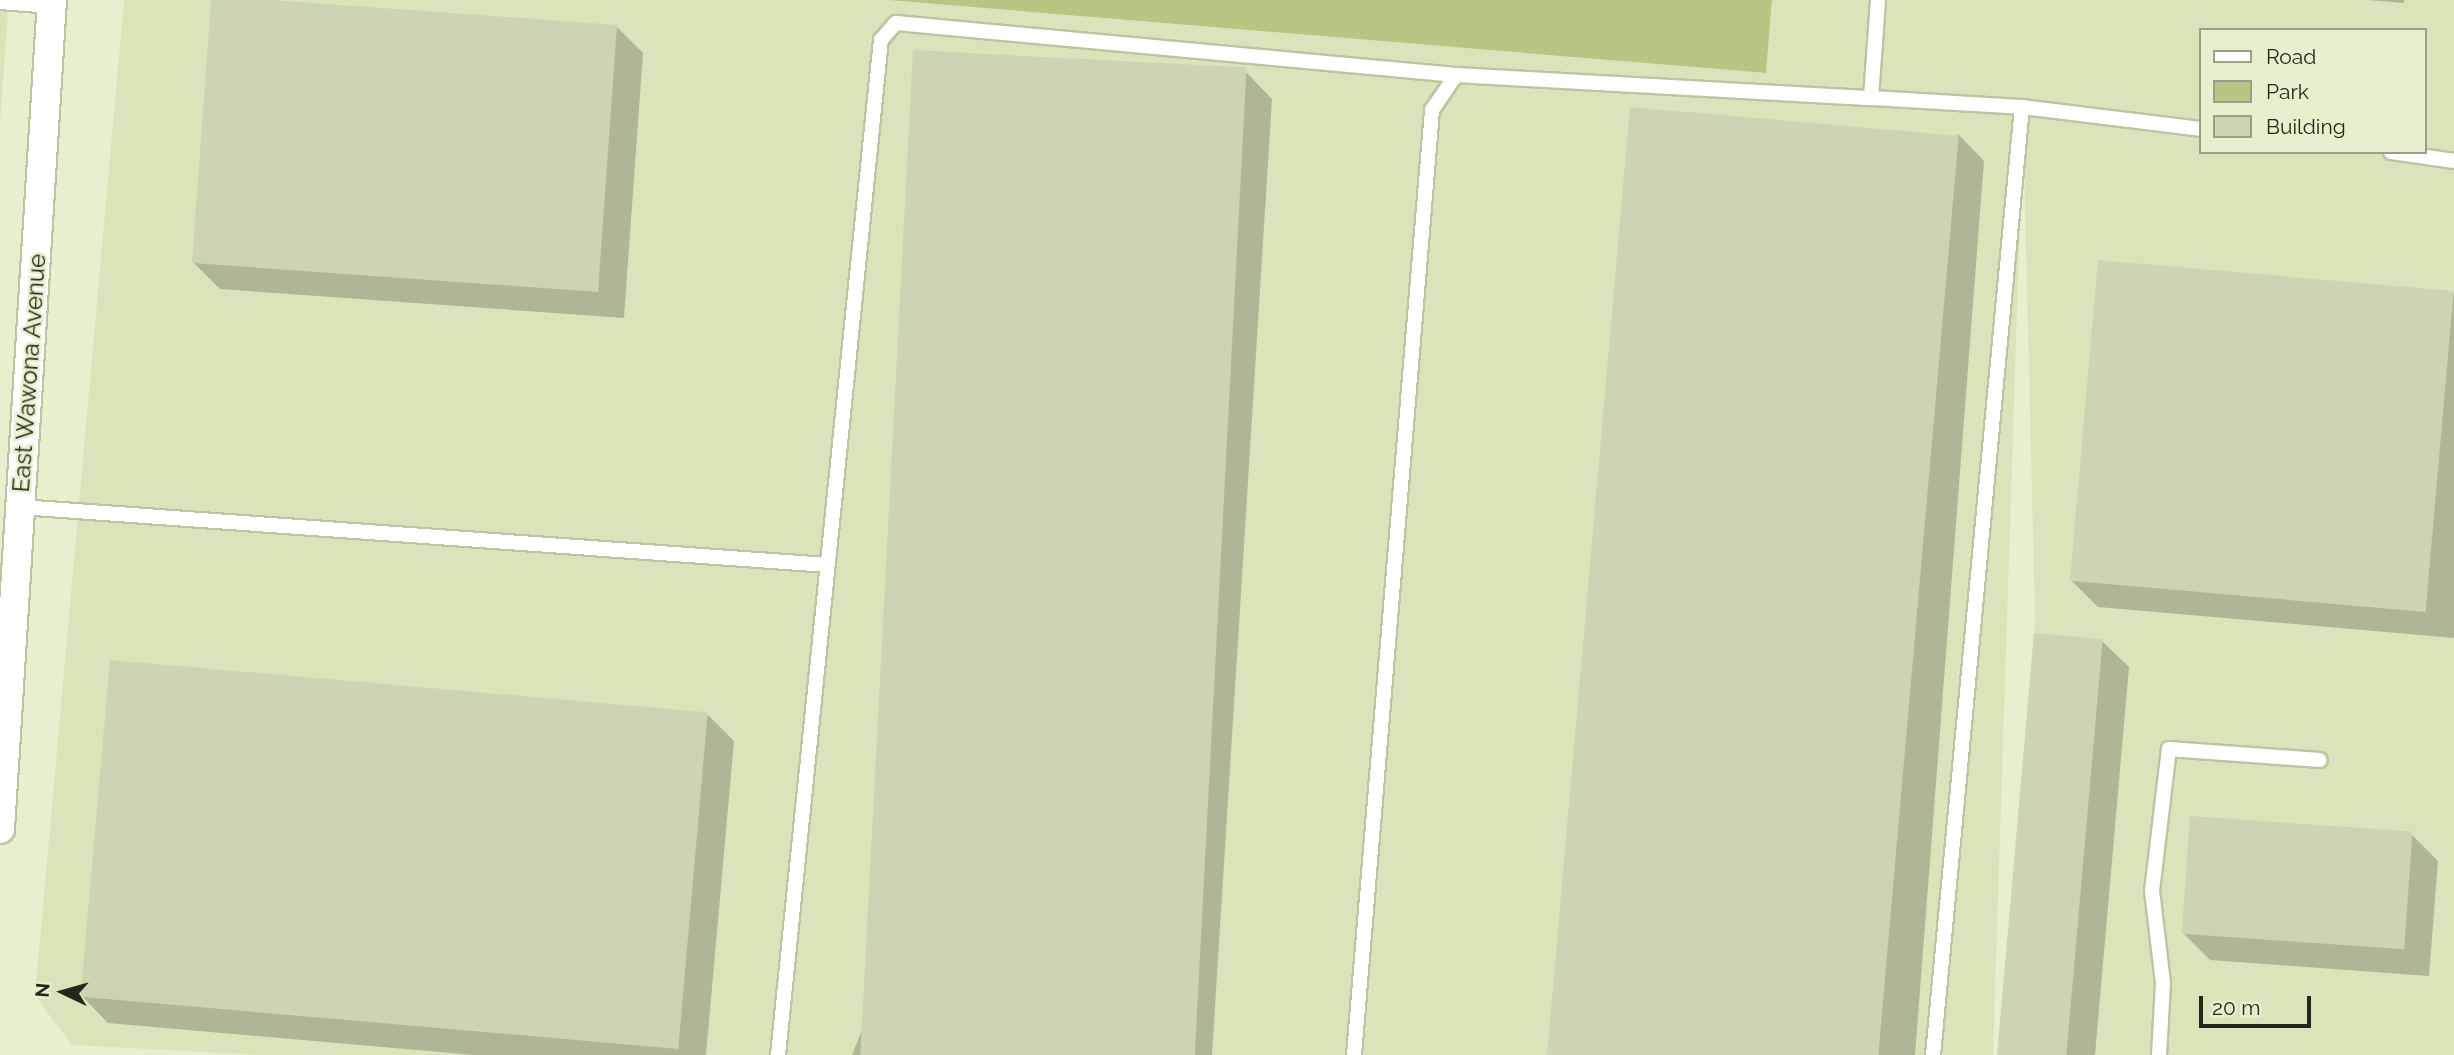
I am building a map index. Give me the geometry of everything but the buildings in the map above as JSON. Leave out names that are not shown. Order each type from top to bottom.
[{"type":"street","name":"East Wawona Avenue","points":[[0,829],[52,3]]},
{"type":"lane","points":[[1871,97],[1878,0]]},
{"type":"lane","points":[[0,2],[52,3]]},
{"type":"lane","points":[[778,1055],[881,40],[896,23],[1456,75],[2022,107],[2198,129]]},
{"type":"lane","points":[[1354,1055],[1433,110],[1456,75]]},
{"type":"lane","points":[[1933,1055],[2022,107]]},
{"type":"lane","points":[[2405,154],[2454,161]]},
{"type":"lane","points":[[20,507],[827,565]]},
{"type":"lane","points":[[2159,1055],[2164,983],[2152,891],[2169,748],[2320,760]]},
{"type":"shaded area","points":[[0,0],[9,0],[0,123]]},
{"type":"shaded area","points":[[124,0],[888,0],[1766,73],[1772,0],[2454,0],[2454,1055],[2000,1055],[2035,619],[2023,126],[1993,1055],[259,1055],[72,1045],[35,996]]},
{"type":"green space","points":[[888,0],[1772,0],[1766,73]]}]
